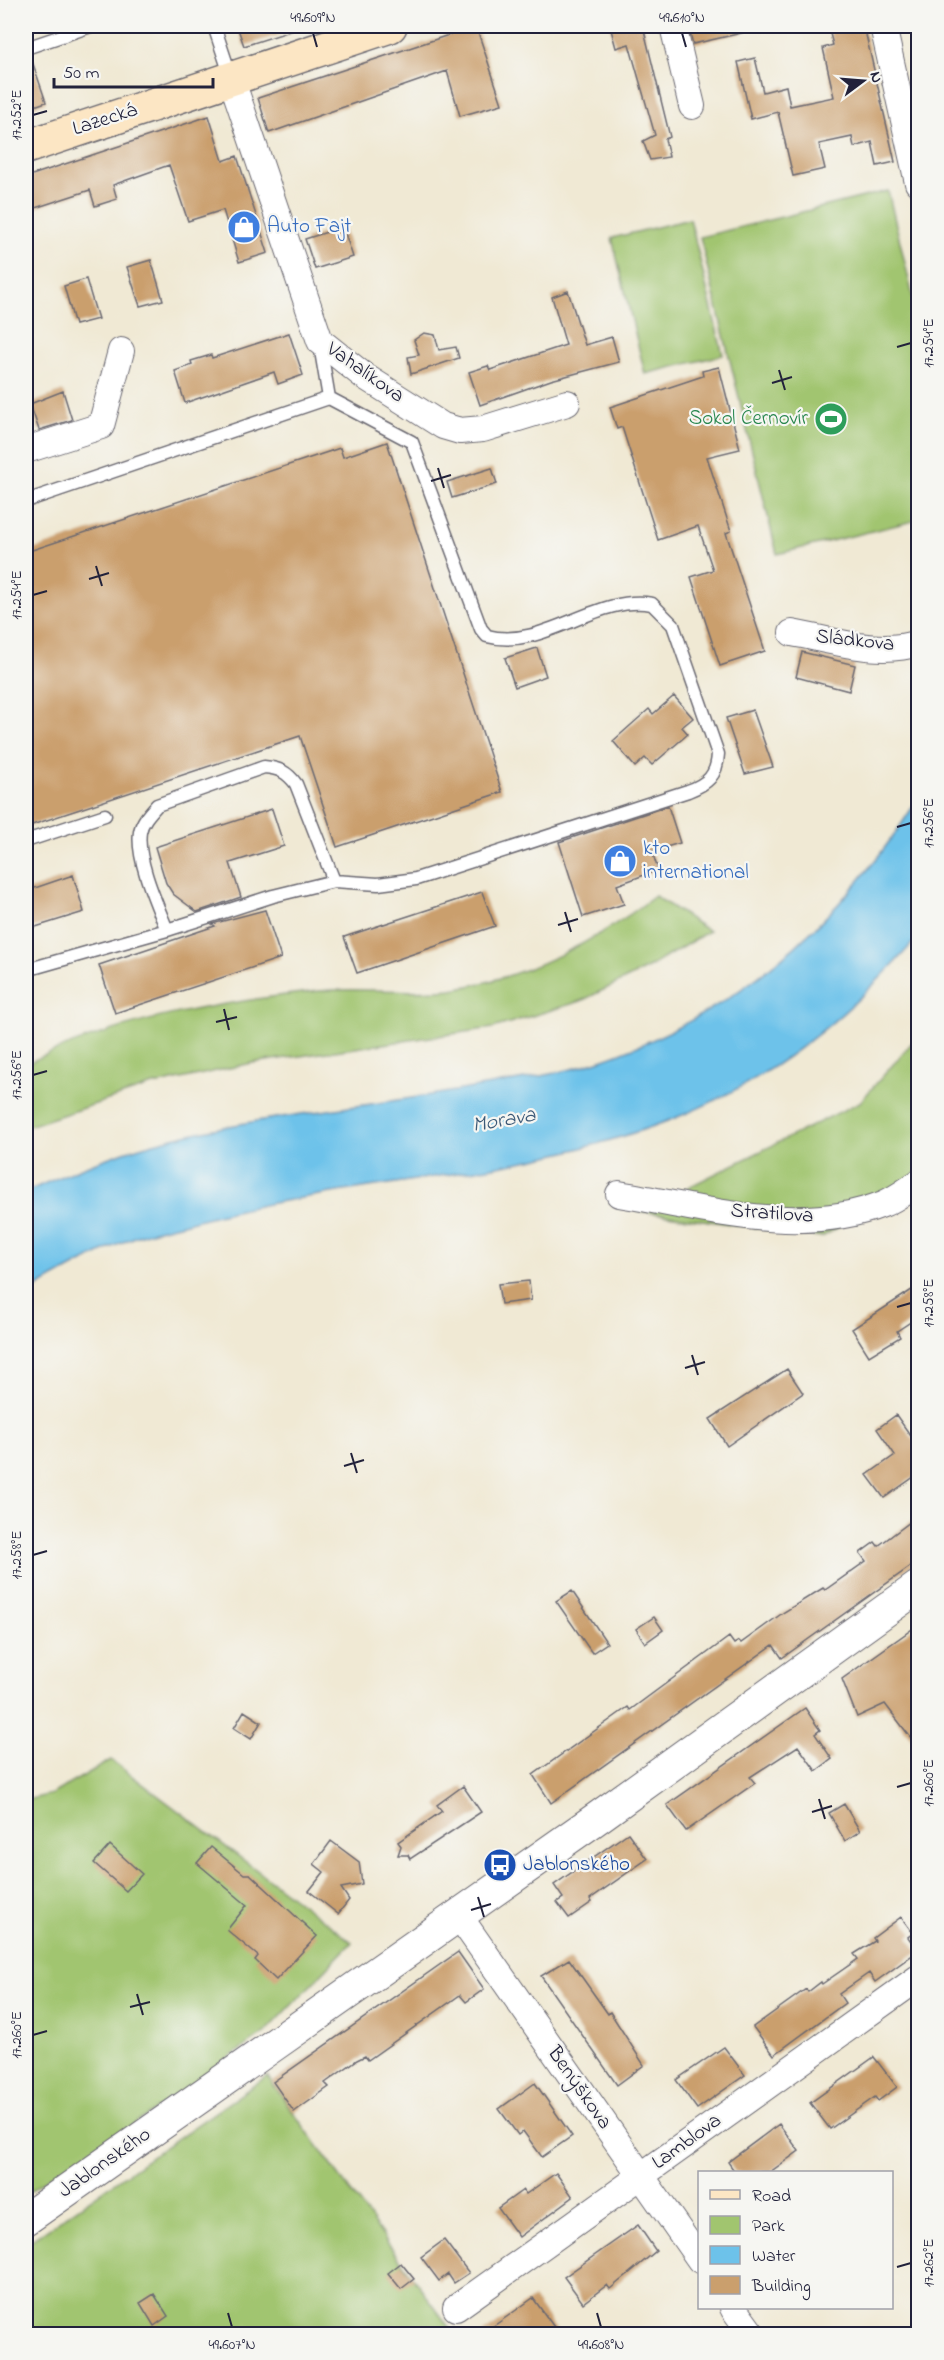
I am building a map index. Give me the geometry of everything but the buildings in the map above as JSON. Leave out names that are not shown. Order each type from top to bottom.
[{"type":"main road","name":"Lazecká","points":[[26,147],[390,26]]},
{"type":"street","points":[[673,26],[692,106]]},
{"type":"street","points":[[883,26],[918,183]]},
{"type":"street","name":"Vahalíkova","points":[[231,78],[320,341],[364,376],[452,429],[471,431],[483,429],[567,403]]},
{"type":"street","points":[[26,450],[101,426],[121,351]]},
{"type":"street","name":"Sládkova","points":[[792,633],[873,647],[898,648],[918,643]]},
{"type":"street","name":"Stratilova","points":[[619,1194],[744,1214],[780,1218],[824,1218],[881,1204],[918,1183]]},
{"type":"street","name":"Jablonského","points":[[26,2219],[459,1916],[918,1587]]},
{"type":"street","name":"Benýškova","points":[[459,1916],[698,2259]]},
{"type":"street","name":"Lamblova","points":[[456,2308],[918,1977]]},
{"type":"street","points":[[734,2309],[752,2334]]},
{"type":"lane","points":[[26,48],[91,26]]},
{"type":"lane","points":[[214,26],[231,78]]},
{"type":"lane","points":[[320,341],[329,398]]},
{"type":"lane","points":[[26,501],[329,398],[412,442],[481,629],[487,636],[509,639],[625,603],[652,604],[673,625],[718,754],[718,765],[713,775],[708,781],[688,791],[416,879],[378,885],[334,881],[273,896],[167,930],[26,970]]},
{"type":"lane","points":[[167,930],[140,850],[140,831],[145,819],[157,805],[264,767],[276,768],[288,773],[296,784],[334,881]]},
{"type":"lane","points":[[26,841],[105,815]]},
{"type":"green space","name":"Sokol Černovír","points":[[888,191],[918,318],[918,520],[777,554],[700,237]]},
{"type":"green space","points":[[690,219],[723,355],[645,374],[612,238]]},
{"type":"green space","points":[[655,896],[709,931],[648,968],[581,1001],[493,1028],[252,1063],[150,1086],[26,1127],[26,1064],[60,1049],[132,1024],[244,1001],[335,990],[451,989],[506,977],[559,956],[584,943],[633,913]]},
{"type":"green space","points":[[918,1036],[918,1181],[822,1237],[640,1211],[860,1102]]},
{"type":"green space","points":[[111,1760],[352,1942],[267,2031],[62,2175],[57,2172],[26,2194],[26,1800],[52,1794]]},
{"type":"green space","points":[[267,2076],[454,2334],[26,2334],[26,2244]]},
{"type":"water","name":"Morava","points":[[918,799],[918,937],[892,966],[836,1020],[806,1044],[741,1086],[670,1120],[583,1148],[494,1167],[264,1205],[147,1233],[93,1257],[26,1294],[26,1192],[105,1159],[190,1134],[227,1126],[531,1078],[579,1067],[633,1048],[683,1025],[730,997],[774,965],[814,929],[852,889],[886,846]]},
{"type":"place","name":"Auto Fajt","points":[[244,227]]},
{"type":"place","name":"Sokol Černovír","points":[[831,419]]},
{"type":"place","name":"kto international","points":[[620,861]]},
{"type":"place","name":"Jablonského","points":[[500,1865]]}]
